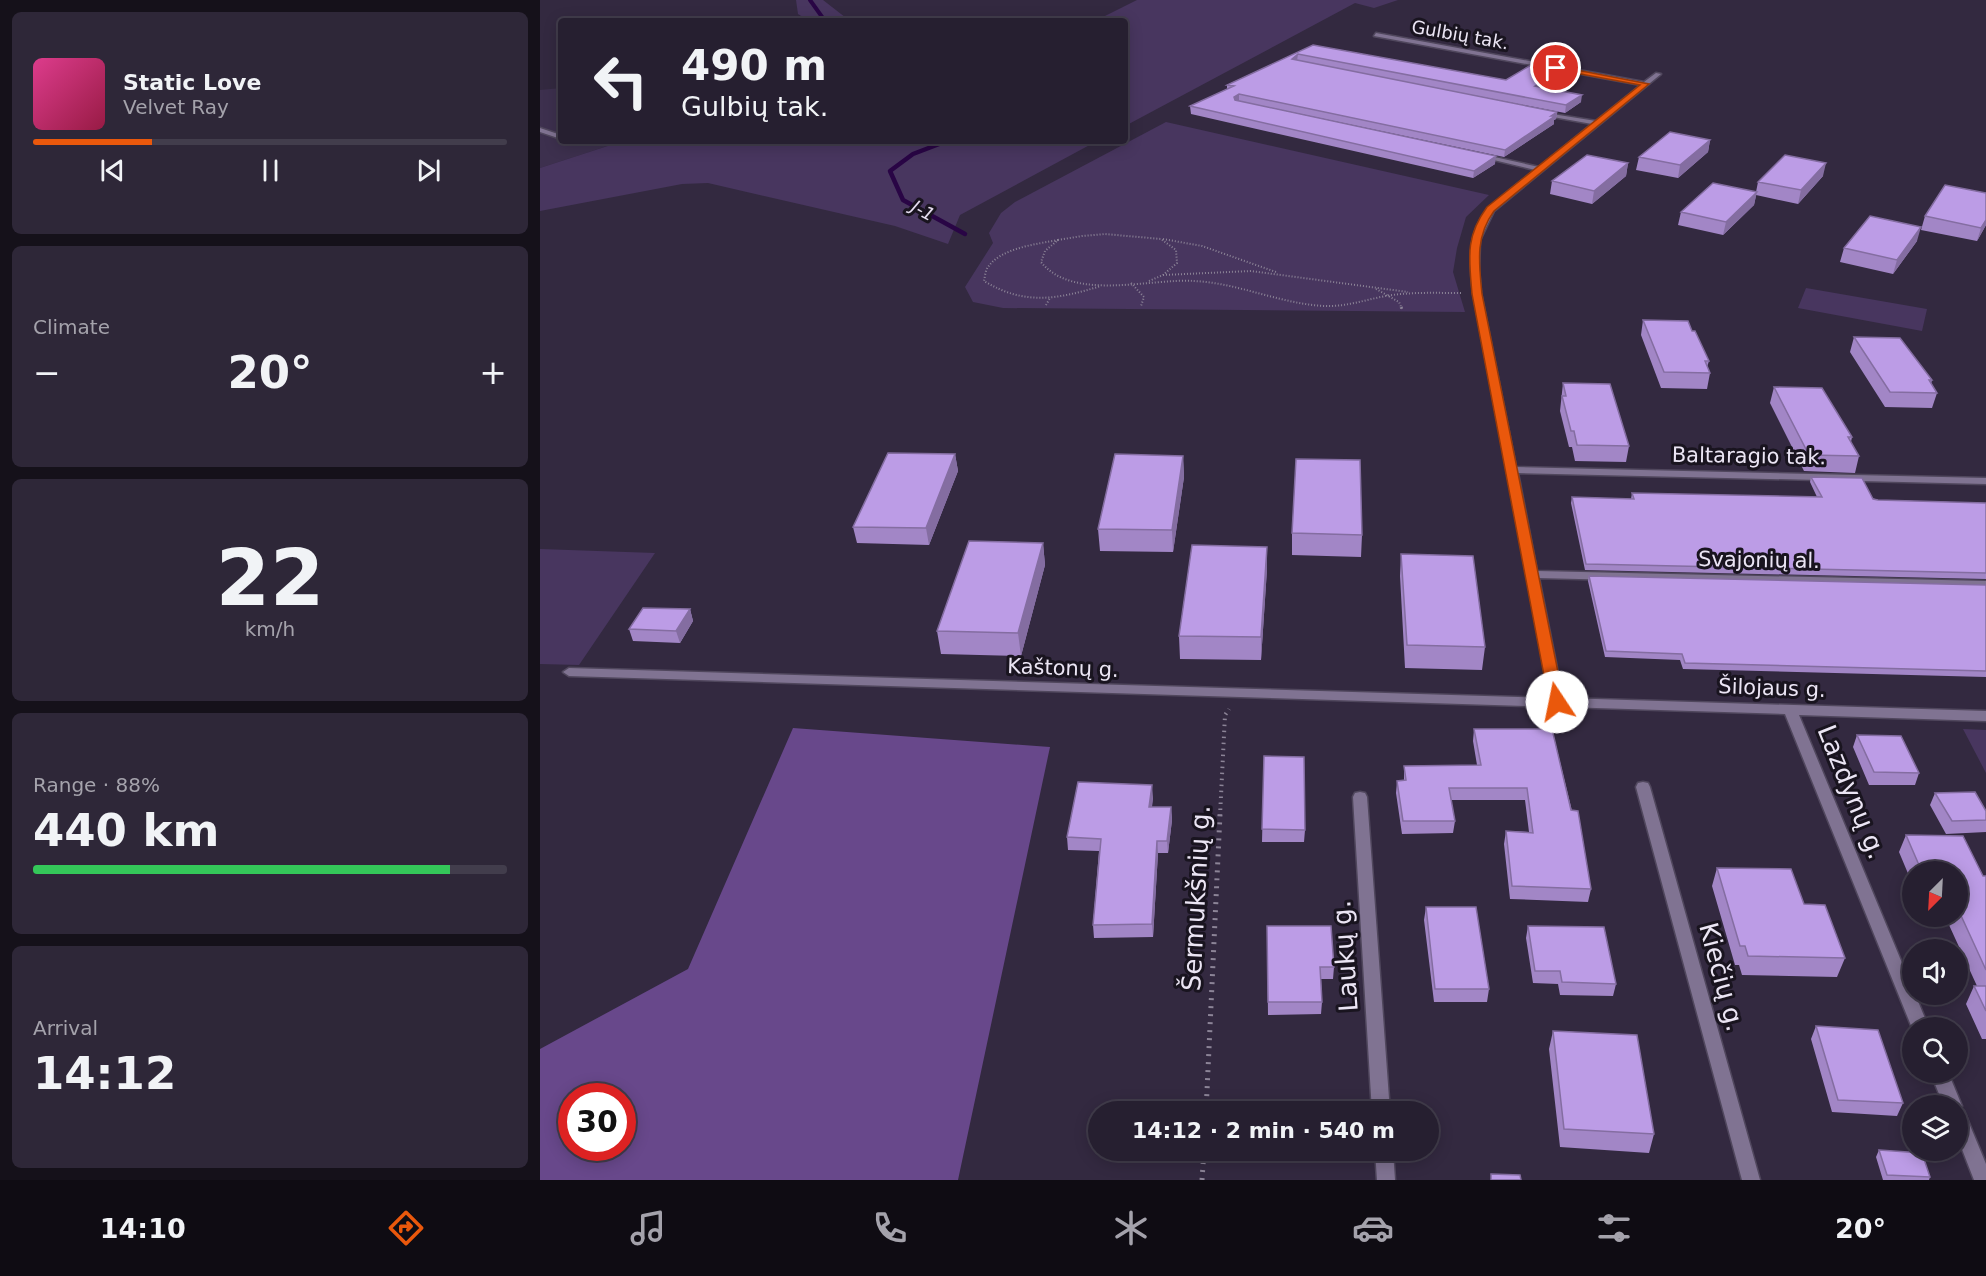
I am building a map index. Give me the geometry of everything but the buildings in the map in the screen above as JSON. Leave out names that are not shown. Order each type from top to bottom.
[{"type":"street","name":"Gulbių tak.","points":[[1376,35],[1646,84]]},
{"type":"street","points":[[1557,702],[1477,294],[1473,254],[1479,225],[1491,209],[1658,74]]},
{"type":"street","points":[[1539,112],[1597,123]]},
{"type":"street","points":[[540,130],[558,136]]},
{"type":"street","points":[[1468,154],[1540,169]]},
{"type":"street","name":"Baltaragio tak.","points":[[1511,470],[1986,481]]},
{"type":"street","name":"Svajonių al.","points":[[1532,574],[1986,585]]},
{"type":"street","name":"Kaštonų g.","points":[[569,672],[1557,702]]},
{"type":"street","name":"Šilojaus g.","points":[[1557,702],[1986,716]]},
{"type":"street","name":"Lazdynų g.","points":[[1790,710],[1916,1017]]},
{"type":"street","name":"Kiečių g.","points":[[1643,787],[1751,1180]]},
{"type":"street","name":"Laukų g.","points":[[1360,797],[1380,1101]]},
{"type":"street","points":[[1968,1142],[1983,1180]]},
{"type":"street","points":[[1385,1161],[1386,1180]]},
{"type":"path","points":[[1412,293],[1311,280],[1283,274],[1203,246],[1161,239],[1105,234],[1034,244],[1011,252],[993,262],[985,274],[984,281],[999,292],[1021,297],[1050,298],[1071,296],[1103,286],[1149,281],[1196,281],[1223,284],[1292,303],[1328,306],[1354,304],[1390,295],[1412,293],[1477,294]]},
{"type":"path","points":[[1149,281],[1163,275],[1177,263],[1176,250],[1161,239]]},
{"type":"path","points":[[1058,240],[1045,251],[1041,262],[1048,272],[1072,282],[1103,286]]},
{"type":"path","points":[[1163,275],[1216,272],[1283,274]]},
{"type":"path","points":[[1130,283],[1144,297],[1141,306]]},
{"type":"path","points":[[1358,285],[1378,289],[1390,295],[1399,302],[1403,311]]},
{"type":"path","points":[[1046,305],[1050,298]]},
{"type":"path","name":"Šermukšnių g.","points":[[1207,1101],[1225,715],[1241,693]]},
{"type":"path","points":[[1202,1180],[1203,1161]]},
{"type":"shaded area","points":[[796,0],[823,0],[846,18],[804,18],[798,14]]},
{"type":"shaded area","points":[[1137,0],[1398,0],[1374,8],[1355,3],[1128,124],[1128,18],[1101,18]]},
{"type":"shaded area","points":[[558,88],[558,144],[614,144],[540,168],[540,90]]},
{"type":"shaded area","points":[[1166,122],[1489,195],[1466,217],[1457,248],[1453,272],[1465,312],[1003,308],[973,302],[965,287],[993,243],[989,233],[1001,213],[1015,202]]},
{"type":"shaded area","points":[[614,144],[1091,144],[960,215],[948,244],[895,226],[708,183],[682,184],[540,211],[540,168]]},
{"type":"shaded area","points":[[1806,288],[1927,309],[1922,331],[1798,308]]},
{"type":"shaded area","points":[[540,549],[655,553],[579,665],[540,664]]},
{"type":"shaded area","points":[[793,728],[1050,747],[958,1180],[540,1180],[540,1049],[688,969]]},
{"type":"shaded area","points":[[1963,729],[1986,730],[1986,773]]},
{"type":"waterway","name":"J-1","points":[[810,0],[823,18]]},
{"type":"waterway","name":"J-1","points":[[939,144],[913,154],[890,171],[903,200],[965,234]]},
{"type":"route","points":[[1556,68],[1646,84],[1491,209],[1479,225],[1473,254],[1477,294],[1557,702]]}]
